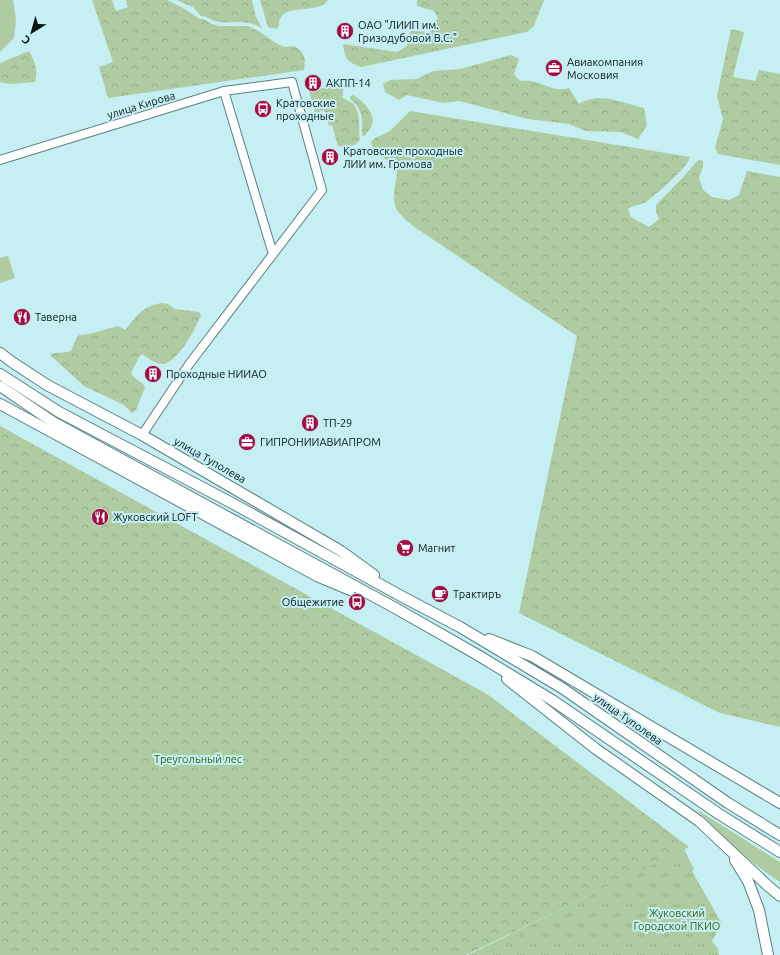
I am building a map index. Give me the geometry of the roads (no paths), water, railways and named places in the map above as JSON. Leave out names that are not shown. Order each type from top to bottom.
[{"type":"main road","name":"улица Туполева","points":[[0,353],[47,385],[142,435],[341,550],[403,597]]},
{"type":"main road","name":"улица Туполева","points":[[0,374],[59,412],[230,502],[460,627],[562,688],[728,803],[780,835]]},
{"type":"main road","points":[[0,386],[53,422],[397,609],[476,654],[552,700],[719,814],[780,852]]},
{"type":"main road","points":[[0,404],[319,577],[397,609]]},
{"type":"main road","name":"улица Туполева","points":[[460,627],[532,656],[780,803]]},
{"type":"main road","points":[[476,654],[596,750],[699,821],[780,896]]},
{"type":"main road","points":[[720,839],[736,860],[748,881],[759,910],[768,955]]},
{"type":"street","name":"улица Кирова","points":[[0,160],[224,91],[292,82],[322,190],[273,254]]},
{"type":"street","points":[[142,435],[190,363],[273,254],[224,91]]},
{"type":"street","points":[[769,797],[780,797]]},
{"type":"place","name":"ОАО \"ЛИИП им. Гризодубовой В.С.\"","points":[[345,31]]},
{"type":"place","name":"Авиакомпания Московия","points":[[554,68]]},
{"type":"place","name":"АКПП-14","points":[[313,83]]},
{"type":"place","name":"Кратовские проходные","points":[[263,109]]},
{"type":"place","name":"Кратовские проходные ЛИИ им. Громова","points":[[330,157]]},
{"type":"place","name":"Таверна","points":[[22,317]]},
{"type":"place","name":"Проходные НИИАО","points":[[153,374]]},
{"type":"place","name":"ТП-29","points":[[310,423]]},
{"type":"place","name":"ГИПРОНИИАВИАПРОМ","points":[[247,442]]},
{"type":"place","name":"Жуковский LOFT","points":[[100,517]]},
{"type":"place","name":"Магнит","points":[[405,548]]},
{"type":"place","name":"Трактиръ","points":[[440,594]]},
{"type":"place","name":"Общежитие","points":[[357,602]]},
{"type":"park label","name":"Треугольный лес","points":[[198,759]]},
{"type":"park label","name":"Жуковский Городской ПКИО","points":[[677,919]]}]
